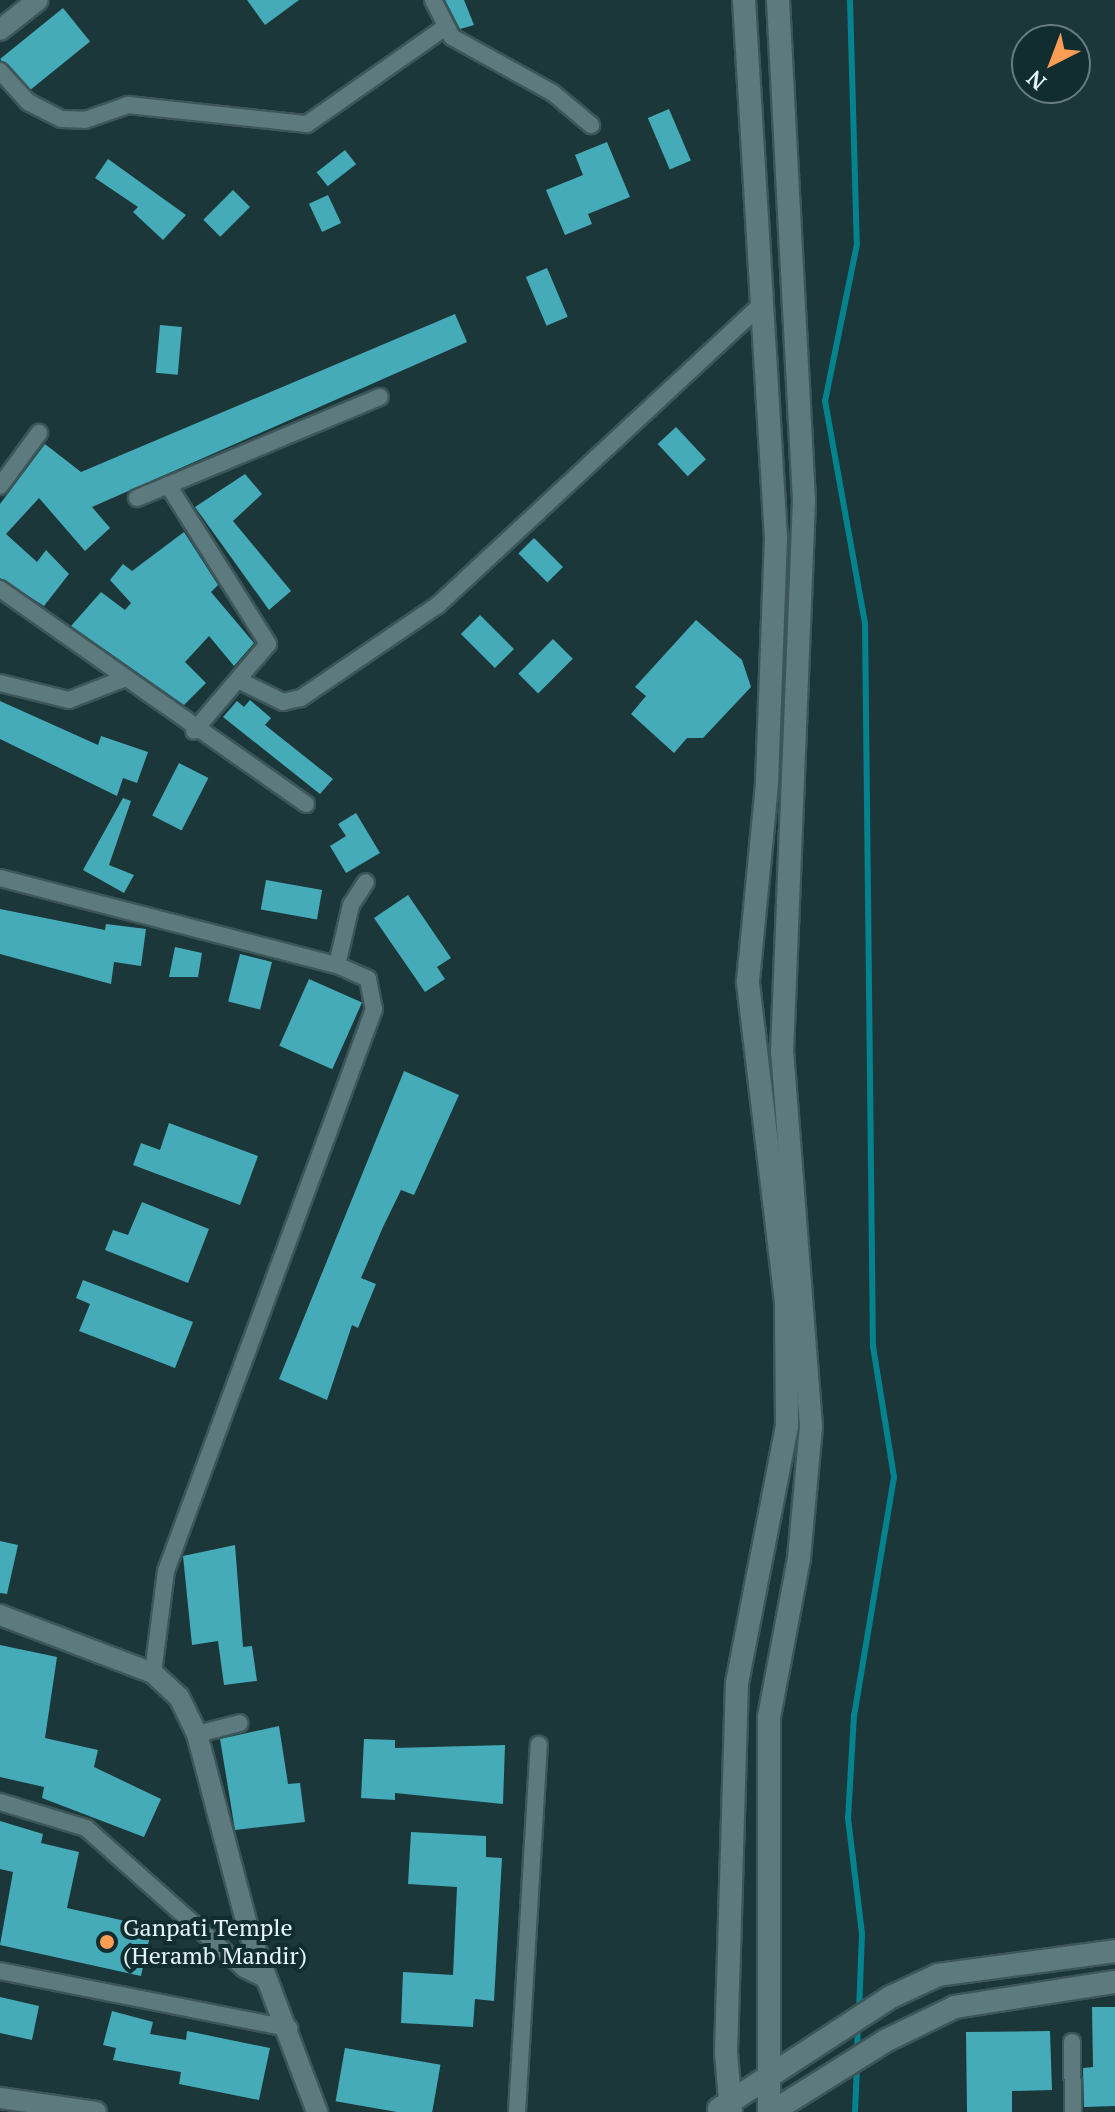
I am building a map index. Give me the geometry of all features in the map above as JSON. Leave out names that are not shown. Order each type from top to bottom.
[{"type":"main road","points":[[725,2109],[737,1683],[787,1426],[786,1302],[748,981],[767,782],[776,539],[744,0]]},
{"type":"main road","points":[[778,0],[804,501],[782,1053],[811,1427],[799,1558],[769,1717],[774,1889],[767,2080],[770,2112],[885,2041],[955,2007],[1115,1982]]},
{"type":"main road","points":[[725,2109],[791,2061],[891,1997],[938,1975],[1115,1951]]},
{"type":"street","points":[[0,30],[38,0]]},
{"type":"street","points":[[433,0],[444,28],[463,46],[553,93],[591,125]]},
{"type":"street","points":[[0,71],[28,102],[61,119],[85,120],[128,105],[307,124],[444,28]]},
{"type":"street","points":[[240,681],[283,702],[301,698],[438,605],[762,304]]},
{"type":"street","points":[[137,498],[380,397]]},
{"type":"street","points":[[0,486],[39,433]]},
{"type":"street","points":[[168,485],[265,634],[266,652],[194,731]]},
{"type":"street","points":[[0,589],[194,731],[306,804]]},
{"type":"street","points":[[0,683],[69,700],[123,679]]},
{"type":"street","points":[[0,878],[337,965],[368,979],[374,1009],[166,1571],[153,1673]]},
{"type":"street","points":[[337,965],[351,905],[366,882]]},
{"type":"street","points":[[0,1615],[153,1673],[179,1697],[197,1734],[214,1815],[269,1981],[289,2028],[317,2112]]},
{"type":"street","points":[[197,1734],[240,1723]]},
{"type":"street","points":[[517,2112],[539,1745]]},
{"type":"street","points":[[0,1802],[86,1828],[244,1969],[269,1981]]},
{"type":"street","points":[[0,1971],[289,2028]]},
{"type":"street","points":[[1072,2042],[1073,2112]]},
{"type":"street","points":[[0,2098],[96,2112]]},
{"type":"building","points":[[247,0],[299,0],[265,25]]},
{"type":"building","points":[[445,0],[464,0],[474,25],[460,29]]},
{"type":"building","points":[[63,8],[90,41],[27,92],[0,59]]},
{"type":"building","points":[[669,109],[691,161],[670,170],[648,118]]},
{"type":"building","points":[[607,142],[630,197],[588,214],[592,224],[565,235],[546,190],[583,175],[575,155]]},
{"type":"building","points":[[345,150],[356,164],[328,186],[317,172]]},
{"type":"building","points":[[108,159],[186,215],[163,240],[133,212],[138,207],[95,178]]},
{"type":"building","points":[[233,190],[250,207],[220,237],[203,220]]},
{"type":"building","points":[[328,195],[341,223],[322,232],[309,204]]},
{"type":"building","points":[[547,268],[568,317],[547,326],[526,277]]},
{"type":"building","points":[[455,314],[467,342],[92,507],[110,528],[85,551],[39,498],[6,534],[37,562],[46,550],[69,574],[44,606],[0,578],[0,504],[45,444],[81,472]]},
{"type":"building","points":[[160,325],[182,327],[178,375],[156,373]]},
{"type":"building","points":[[676,427],[706,459],[688,476],[658,444]]},
{"type":"building","points":[[245,474],[262,494],[233,521],[291,591],[269,610],[195,507]]},
{"type":"building","points":[[184,532],[218,585],[211,592],[254,643],[234,666],[209,636],[185,662],[206,683],[184,705],[71,626],[101,592],[125,610],[131,603],[110,580],[123,564],[132,571]]},
{"type":"building","points":[[534,538],[563,567],[547,583],[518,554]]},
{"type":"building","points":[[480,615],[514,649],[495,668],[461,634]]},
{"type":"building","points":[[696,620],[742,660],[751,687],[703,738],[687,738],[674,753],[631,714],[646,696],[635,687]]},
{"type":"building","points":[[553,639],[573,659],[538,693],[518,674]]},
{"type":"building","points":[[250,700],[271,718],[265,725],[333,779],[320,794],[223,717],[237,701],[244,707]]},
{"type":"building","points":[[0,701],[98,745],[101,736],[148,752],[137,783],[123,778],[117,796],[0,739]]},
{"type":"building","points":[[179,763],[208,778],[182,831],[152,816]]},
{"type":"building","points":[[123,798],[131,801],[109,865],[134,875],[124,893],[83,870]]},
{"type":"building","points":[[356,813],[380,853],[346,873],[330,846],[346,836],[338,824]]},
{"type":"building","points":[[266,880],[322,890],[317,919],[261,910]]},
{"type":"building","points":[[408,895],[451,958],[437,967],[445,979],[425,992],[374,918]]},
{"type":"building","points":[[0,909],[105,930],[106,924],[146,929],[141,966],[114,962],[111,984],[0,954]]},
{"type":"building","points":[[175,947],[202,953],[198,977],[169,977]]},
{"type":"building","points":[[240,954],[272,962],[260,1010],[228,1002]]},
{"type":"building","points":[[309,979],[362,1003],[332,1069],[279,1046]]},
{"type":"building","points":[[404,1071],[459,1095],[414,1195],[401,1190],[383,1227],[361,1278],[376,1284],[358,1328],[352,1325],[327,1400],[279,1379]]},
{"type":"building","points":[[169,1123],[258,1156],[240,1205],[133,1165],[141,1143],[160,1150]]},
{"type":"building","points":[[142,1202],[209,1229],[188,1283],[105,1250],[113,1230],[128,1235]]},
{"type":"building","points":[[83,1280],[193,1322],[175,1368],[79,1331],[90,1304],[76,1298]]},
{"type":"building","points":[[0,1541],[18,1545],[7,1594],[0,1593]]},
{"type":"building","points":[[235,1545],[243,1647],[252,1646],[257,1681],[224,1685],[218,1641],[192,1645],[183,1556]]},
{"type":"building","points":[[0,1645],[57,1657],[45,1738],[98,1750],[94,1767],[161,1799],[144,1837],[42,1798],[44,1787],[0,1777]]},
{"type":"building","points":[[279,1726],[288,1784],[300,1783],[305,1822],[235,1830],[220,1739]]},
{"type":"building","points":[[364,1739],[395,1740],[395,1748],[505,1745],[503,1804],[395,1793],[395,1800],[361,1798]]},
{"type":"building","points":[[0,1821],[43,1834],[41,1843],[79,1852],[67,1908],[152,1927],[141,1976],[0,1945],[13,1872],[0,1869]]},
{"type":"building","points":[[411,1832],[486,1836],[486,1857],[502,1858],[494,2001],[475,1999],[473,2027],[401,2023],[403,1972],[453,1975],[457,1887],[408,1884]]},
{"type":"building","points":[[0,1997],[39,2006],[32,2040],[0,2033]]},
{"type":"building","points":[[1092,2007],[1115,2007],[1115,2106],[1084,2107],[1083,2068],[1093,2067]]},
{"type":"building","points":[[112,2011],[153,2022],[150,2034],[186,2040],[187,2031],[270,2048],[259,2100],[179,2084],[181,2072],[113,2060],[116,2048],[103,2045]]},
{"type":"building","points":[[1050,2031],[1052,2090],[1012,2091],[1012,2112],[967,2112],[966,2032]]},
{"type":"building","points":[[345,2048],[441,2065],[432,2112],[397,2112],[336,2101]]},
{"type":"waterway","points":[[850,0],[857,244],[825,401],[865,623],[873,1346],[894,1477],[854,1715],[848,1818],[862,1934],[859,2011]]},
{"type":"waterway","points":[[857,2051],[858,2027]]},
{"type":"waterway","points":[[855,2112],[857,2067]]},
{"type":"place","name":"Ganpati Temple (Heramb Mandir)","points":[[107,1942]]}]
